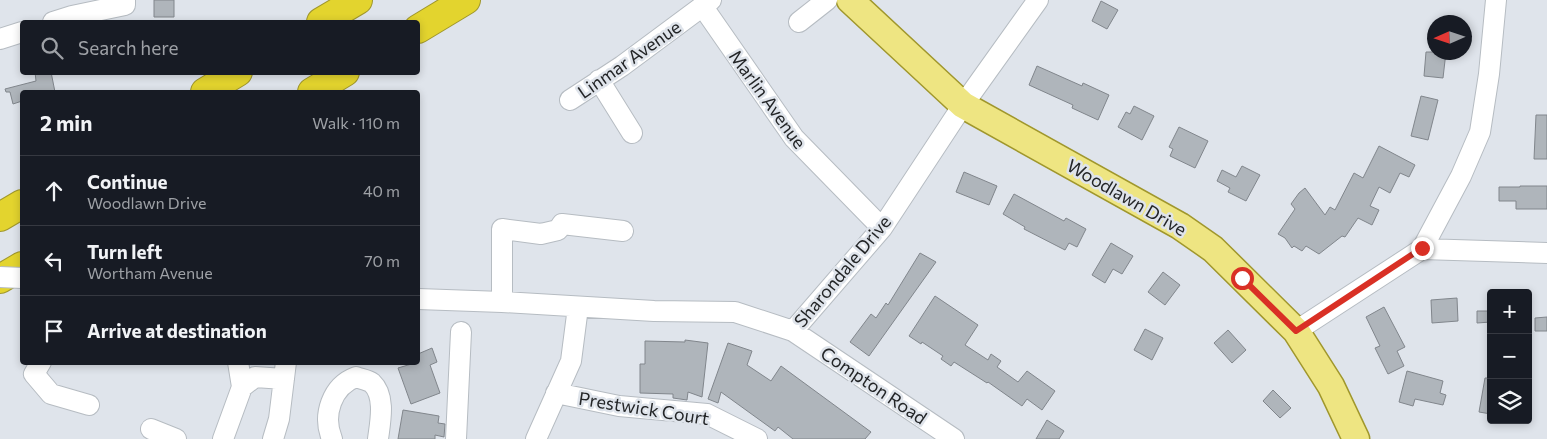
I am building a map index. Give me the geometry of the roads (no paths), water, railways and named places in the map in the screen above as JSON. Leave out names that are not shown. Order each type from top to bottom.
[{"type":"highway","points":[[324,20],[358,0]]},
{"type":"highway","points":[[420,27],[466,0]]},
{"type":"highway","points":[[208,90],[233,75]]},
{"type":"highway","points":[[315,90],[340,75]]},
{"type":"highway","points":[[0,217],[20,205]]},
{"type":"highway","points":[[0,278],[20,267]]},
{"type":"main road","name":"Woodlawn Drive","points":[[850,0],[964,105],[1180,226],[1213,249],[1296,331],[1331,386],[1356,439]]},
{"type":"street","points":[[59,20],[125,5],[125,0]]},
{"type":"street","points":[[799,22],[828,0]]},
{"type":"street","name":"Sharondale Drive","points":[[420,299],[654,311],[735,312],[793,331],[882,228],[964,105],[1038,0]]},
{"type":"street","points":[[1296,331],[1422,248],[1461,176],[1480,132],[1489,74],[1496,0]]},
{"type":"street","name":"Linmar Avenue","points":[[570,100],[707,4]]},
{"type":"street","name":"Marlin Avenue","points":[[707,4],[794,138],[882,228]]},
{"type":"street","points":[[0,39],[20,33]]},
{"type":"street","points":[[599,80],[632,133]]},
{"type":"street","points":[[502,302],[502,229],[540,234],[558,230],[562,224],[623,231]]},
{"type":"street","points":[[1422,248],[1547,253]]},
{"type":"street","points":[[0,278],[20,278]]},
{"type":"street","points":[[536,439],[571,361],[578,307]]},
{"type":"street","name":"Compton Road","points":[[793,331],[954,439]]},
{"type":"street","points":[[456,439],[461,332]]},
{"type":"street","points":[[39,365],[34,374],[51,394],[89,405]]},
{"type":"street","points":[[223,439],[242,387],[238,365]]},
{"type":"street","points":[[242,387],[255,377],[285,371],[279,419],[273,439]]},
{"type":"street","points":[[332,439],[328,430],[328,415],[334,394],[346,381],[356,377],[371,383],[379,395],[381,417],[378,439]]},
{"type":"street","name":"Prestwick Court","points":[[556,393],[619,406],[707,414],[757,439]]},
{"type":"street","points":[[151,429],[176,439]]}]
